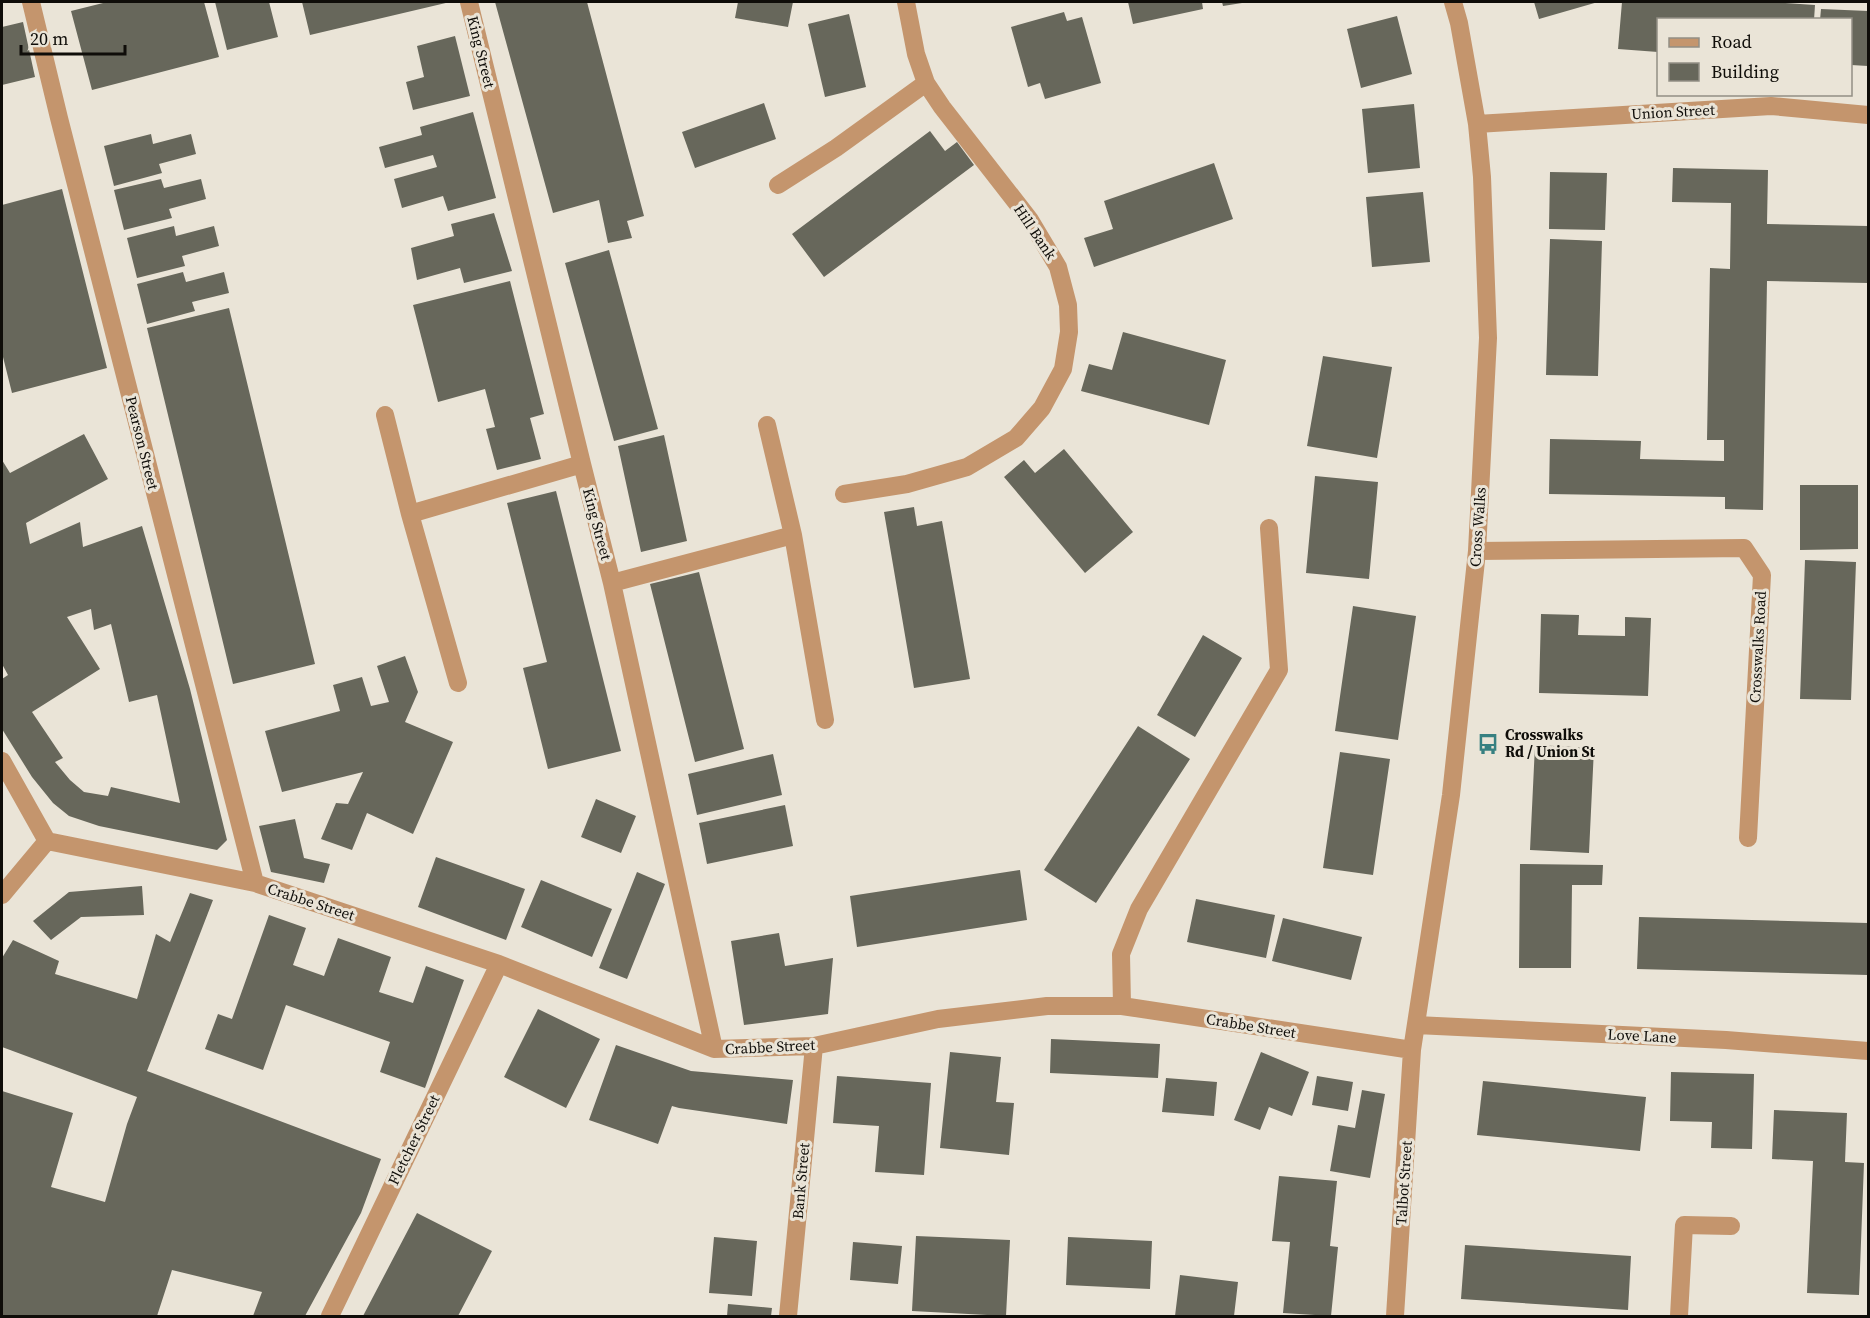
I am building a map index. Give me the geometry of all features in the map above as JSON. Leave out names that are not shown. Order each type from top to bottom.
[{"type":"street","name":"Pearson Street","points":[[31,2],[255,884]]},
{"type":"street","name":"King Street","points":[[469,2],[612,583],[714,1050]]},
{"type":"street","name":"Hill Bank","points":[[844,494],[907,484],[967,467],[1016,438],[1042,408],[1062,369],[1069,332],[1068,305],[1058,267],[1030,220],[926,83],[916,54],[906,2]]},
{"type":"street","name":"Cross Walks","points":[[1412,1050],[1451,795],[1477,551],[1488,338],[1482,177],[1477,124],[1459,23],[1453,2]]},
{"type":"street","points":[[778,185],[836,148],[926,83]]},
{"type":"street","name":"Union Street","points":[[1477,124],[1771,106],[1869,115]]},
{"type":"street","points":[[386,415],[410,514],[458,683]]},
{"type":"street","points":[[767,425],[793,536],[825,720]]},
{"type":"street","points":[[410,514],[582,464]]},
{"type":"street","points":[[1122,1006],[1121,954],[1139,909],[1279,670],[1269,528]]},
{"type":"street","points":[[612,583],[793,536]]},
{"type":"street","name":"Crosswalks Road","points":[[1477,551],[1744,548],[1762,575],[1748,838]]},
{"type":"street","points":[[2,761],[47,841],[2,896]]},
{"type":"street","name":"Crabbe Street","points":[[47,841],[255,884],[499,964],[714,1050],[814,1046],[938,1019],[1047,1006],[1122,1006],[1412,1050]]},
{"type":"street","name":"Fletcher Street","points":[[330,1317],[499,964]]},
{"type":"street","name":"Love Lane","points":[[1416,1025],[1726,1040],[1869,1051]]},
{"type":"street","name":"Bank Street","points":[[788,1317],[814,1046]]},
{"type":"street","name":"Talbot Street","points":[[1395,1317],[1412,1050]]},
{"type":"street","points":[[1678,1317],[1684,1225],[1731,1226]]},
{"type":"building","points":[[107,2],[204,2],[219,57],[92,90],[71,11]]},
{"type":"building","points":[[215,2],[269,2],[278,37],[227,50]]},
{"type":"building","points":[[302,2],[450,2],[310,35]]},
{"type":"building","points":[[495,2],[587,2],[644,216],[627,221],[632,238],[608,243],[599,200],[553,213]]},
{"type":"building","points":[[738,2],[793,2],[788,27],[735,18]]},
{"type":"building","points":[[1128,2],[1202,2],[1203,9],[1133,24]]},
{"type":"building","points":[[1222,2],[1242,2],[1242,3],[1223,6]]},
{"type":"building","points":[[1534,2],[1598,2],[1539,19]]},
{"type":"building","points":[[1622,2],[1771,2],[1815,5],[1814,18],[1657,18],[1657,52],[1618,49]]},
{"type":"building","points":[[1821,9],[1868,11],[1868,66],[1852,65],[1852,18],[1820,18]]},
{"type":"building","points":[[1064,12],[1067,21],[1082,17],[1101,83],[1045,99],[1040,83],[1028,87],[1011,27]]},
{"type":"building","points":[[849,14],[866,87],[825,97],[808,24]]},
{"type":"building","points":[[1397,16],[1412,74],[1361,88],[1347,29]]},
{"type":"building","points":[[23,22],[35,77],[2,85],[2,27]]},
{"type":"building","points":[[455,36],[470,96],[413,110],[406,82],[424,77],[417,46]]},
{"type":"building","points":[[764,103],[776,139],[695,168],[682,132]]},
{"type":"building","points":[[1414,104],[1420,168],[1368,173],[1362,109]]},
{"type":"building","points":[[473,112],[496,198],[448,211],[443,196],[402,208],[394,179],[437,167],[433,155],[385,168],[379,147],[422,135],[420,127]]},
{"type":"building","points":[[930,131],[945,151],[957,142],[974,165],[824,277],[792,234]]},
{"type":"building","points":[[151,134],[153,144],[191,134],[196,154],[159,164],[162,173],[114,186],[104,146]]},
{"type":"building","points":[[1214,163],[1233,219],[1094,267],[1084,238],[1113,229],[1104,201]]},
{"type":"building","points":[[1673,168],[1768,170],[1767,224],[1868,226],[1868,283],[1767,281],[1763,510],[1725,509],[1725,497],[1549,494],[1550,439],[1641,441],[1640,459],[1724,461],[1724,440],[1707,440],[1710,268],[1730,269],[1731,203],[1672,202]]},
{"type":"building","points":[[1550,172],[1607,173],[1605,230],[1549,229]]},
{"type":"building","points":[[161,179],[164,188],[201,179],[206,199],[169,209],[172,218],[124,230],[114,190]]},
{"type":"building","points":[[62,189],[107,368],[12,393],[2,353],[2,205]]},
{"type":"building","points":[[1423,192],[1430,262],[1372,267],[1366,197]]},
{"type":"building","points":[[494,213],[512,271],[464,283],[460,268],[417,280],[411,248],[454,236],[451,224]]},
{"type":"building","points":[[174,226],[176,236],[214,226],[219,246],[182,256],[185,266],[137,278],[127,238]]},
{"type":"building","points":[[1550,239],[1602,241],[1598,376],[1546,375]]},
{"type":"building","points":[[609,250],[658,429],[614,441],[565,263]]},
{"type":"building","points":[[183,272],[186,282],[224,272],[229,293],[192,302],[195,311],[147,324],[137,284]]},
{"type":"building","points":[[510,281],[544,414],[530,418],[541,459],[497,470],[486,429],[495,427],[485,389],[438,402],[413,305]]},
{"type":"building","points":[[229,308],[315,664],[233,684],[147,328]]},
{"type":"building","points":[[1123,332],[1226,360],[1209,425],[1081,391],[1089,364],[1112,370]]},
{"type":"building","points":[[1323,356],[1392,367],[1377,458],[1307,446]]},
{"type":"building","points":[[84,434],[108,479],[26,523],[30,544],[80,522],[83,547],[142,526],[190,689],[227,840],[217,850],[99,826],[69,816],[53,803],[32,777],[2,729],[2,679],[8,675],[2,664],[2,460],[10,473]],"holes":[[[91,609],[94,630],[111,624],[129,702],[157,695],[180,803],[111,787],[108,796],[84,792],[55,762],[63,758],[32,712],[100,669],[67,617]]]},
{"type":"building","points":[[664,435],[687,541],[641,552],[618,446]]},
{"type":"building","points":[[1064,449],[1133,532],[1085,573],[1004,477],[1024,460],[1035,473]]},
{"type":"building","points":[[1315,476],[1378,482],[1369,579],[1306,573]]},
{"type":"building","points":[[1800,485],[1858,485],[1858,549],[1800,550]]},
{"type":"building","points":[[556,491],[621,751],[548,769],[523,668],[547,662],[507,503]]},
{"type":"building","points":[[914,507],[917,526],[942,521],[970,679],[914,688],[884,512]]},
{"type":"building","points":[[1805,560],[1856,562],[1851,700],[1800,699]]},
{"type":"building","points":[[699,572],[744,749],[695,762],[650,584]]},
{"type":"building","points":[[1353,606],[1416,616],[1398,740],[1335,731]]},
{"type":"building","points":[[1541,614],[1579,615],[1578,635],[1625,636],[1625,617],[1651,618],[1648,696],[1539,693]]},
{"type":"building","points":[[1203,635],[1242,658],[1195,737],[1157,715]]},
{"type":"building","points":[[405,656],[418,692],[405,722],[453,742],[413,834],[367,813],[352,850],[321,839],[336,803],[348,804],[363,772],[282,792],[265,731],[340,711],[333,685],[362,677],[371,706],[389,702],[377,666]]},
{"type":"building","points":[[1138,726],[1190,759],[1096,903],[1044,870]]},
{"type":"building","points":[[1535,745],[1594,748],[1589,853],[1530,850]]},
{"type":"building","points":[[1340,752],[1390,759],[1373,875],[1323,868]]},
{"type":"building","points":[[773,754],[782,795],[697,815],[688,774]]},
{"type":"building","points":[[596,799],[636,816],[621,853],[581,837]]},
{"type":"building","points":[[785,805],[793,846],[707,864],[699,823]]},
{"type":"building","points":[[295,819],[304,858],[330,864],[324,883],[271,872],[259,826]]},
{"type":"building","points":[[436,857],[525,889],[506,940],[418,907]]},
{"type":"building","points":[[1520,864],[1603,865],[1602,885],[1572,885],[1571,968],[1519,968]]},
{"type":"building","points":[[1020,870],[1027,920],[857,947],[850,896]]},
{"type":"building","points":[[637,872],[665,884],[627,979],[599,968]]},
{"type":"building","points":[[541,880],[612,909],[592,957],[521,927]]},
{"type":"building","points":[[142,886],[144,915],[81,917],[51,940],[33,921],[69,892]]},
{"type":"building","points":[[190,893],[213,900],[147,1071],[381,1159],[361,1213],[305,1316],[253,1316],[262,1292],[172,1270],[157,1316],[2,1316],[2,1091],[73,1113],[51,1187],[105,1202],[137,1097],[2,1047],[2,958],[13,940],[59,961],[55,974],[137,999],[156,934],[170,942]]},
{"type":"building","points":[[1196,899],[1275,915],[1266,958],[1187,942]]},
{"type":"building","points":[[269,915],[306,928],[293,965],[324,976],[338,938],[391,957],[379,992],[413,1003],[426,966],[464,980],[425,1088],[380,1072],[390,1042],[286,1005],[263,1070],[205,1049],[218,1014],[232,1019]]},
{"type":"building","points":[[1639,917],[1868,923],[1868,975],[1637,969]]},
{"type":"building","points":[[1283,918],[1362,937],[1351,980],[1272,961]]},
{"type":"building","points":[[779,933],[785,966],[833,958],[828,1014],[744,1025],[731,941]]},
{"type":"building","points":[[538,1009],[600,1039],[566,1108],[504,1077]]},
{"type":"building","points":[[1051,1039],[1160,1044],[1158,1078],[1050,1073]]},
{"type":"building","points":[[616,1045],[691,1071],[793,1080],[787,1124],[672,1106],[658,1144],[589,1120]]},
{"type":"building","points":[[950,1052],[1001,1057],[996,1102],[1014,1103],[1009,1155],[940,1148]]},
{"type":"building","points":[[1261,1052],[1309,1072],[1292,1116],[1269,1107],[1260,1130],[1234,1120]]},
{"type":"building","points":[[1671,1072],[1754,1074],[1752,1149],[1711,1148],[1712,1122],[1670,1121]]},
{"type":"building","points":[[837,1076],[931,1083],[924,1175],[875,1172],[879,1126],[833,1123]]},
{"type":"building","points":[[1317,1076],[1353,1082],[1348,1111],[1312,1105]]},
{"type":"building","points":[[1166,1078],[1217,1082],[1214,1116],[1162,1112]]},
{"type":"building","points":[[1483,1081],[1646,1097],[1640,1151],[1477,1135]]},
{"type":"building","points":[[1362,1090],[1385,1094],[1370,1178],[1330,1171],[1338,1125],[1355,1128]]},
{"type":"building","points":[[1774,1110],[1847,1113],[1845,1162],[1864,1163],[1859,1295],[1807,1293],[1813,1161],[1772,1159]]},
{"type":"building","points":[[1279,1176],[1337,1181],[1330,1246],[1338,1247],[1331,1316],[1283,1313],[1290,1242],[1272,1241]]},
{"type":"building","points":[[417,1213],[492,1251],[458,1316],[363,1316]]},
{"type":"building","points":[[916,1236],[1010,1240],[1006,1316],[912,1311]]},
{"type":"building","points":[[714,1237],[757,1241],[752,1296],[709,1293]]},
{"type":"building","points":[[1068,1237],[1152,1241],[1150,1289],[1066,1285]]},
{"type":"building","points":[[853,1242],[902,1246],[898,1284],[850,1280]]},
{"type":"building","points":[[1465,1245],[1631,1256],[1628,1310],[1461,1299]]},
{"type":"building","points":[[1180,1275],[1238,1282],[1234,1316],[1175,1316]]},
{"type":"building","points":[[728,1304],[772,1308],[771,1316],[727,1316]]},
{"type":"place","name":"Crosswalks Rd / Union St","points":[[1488,744]]}]
